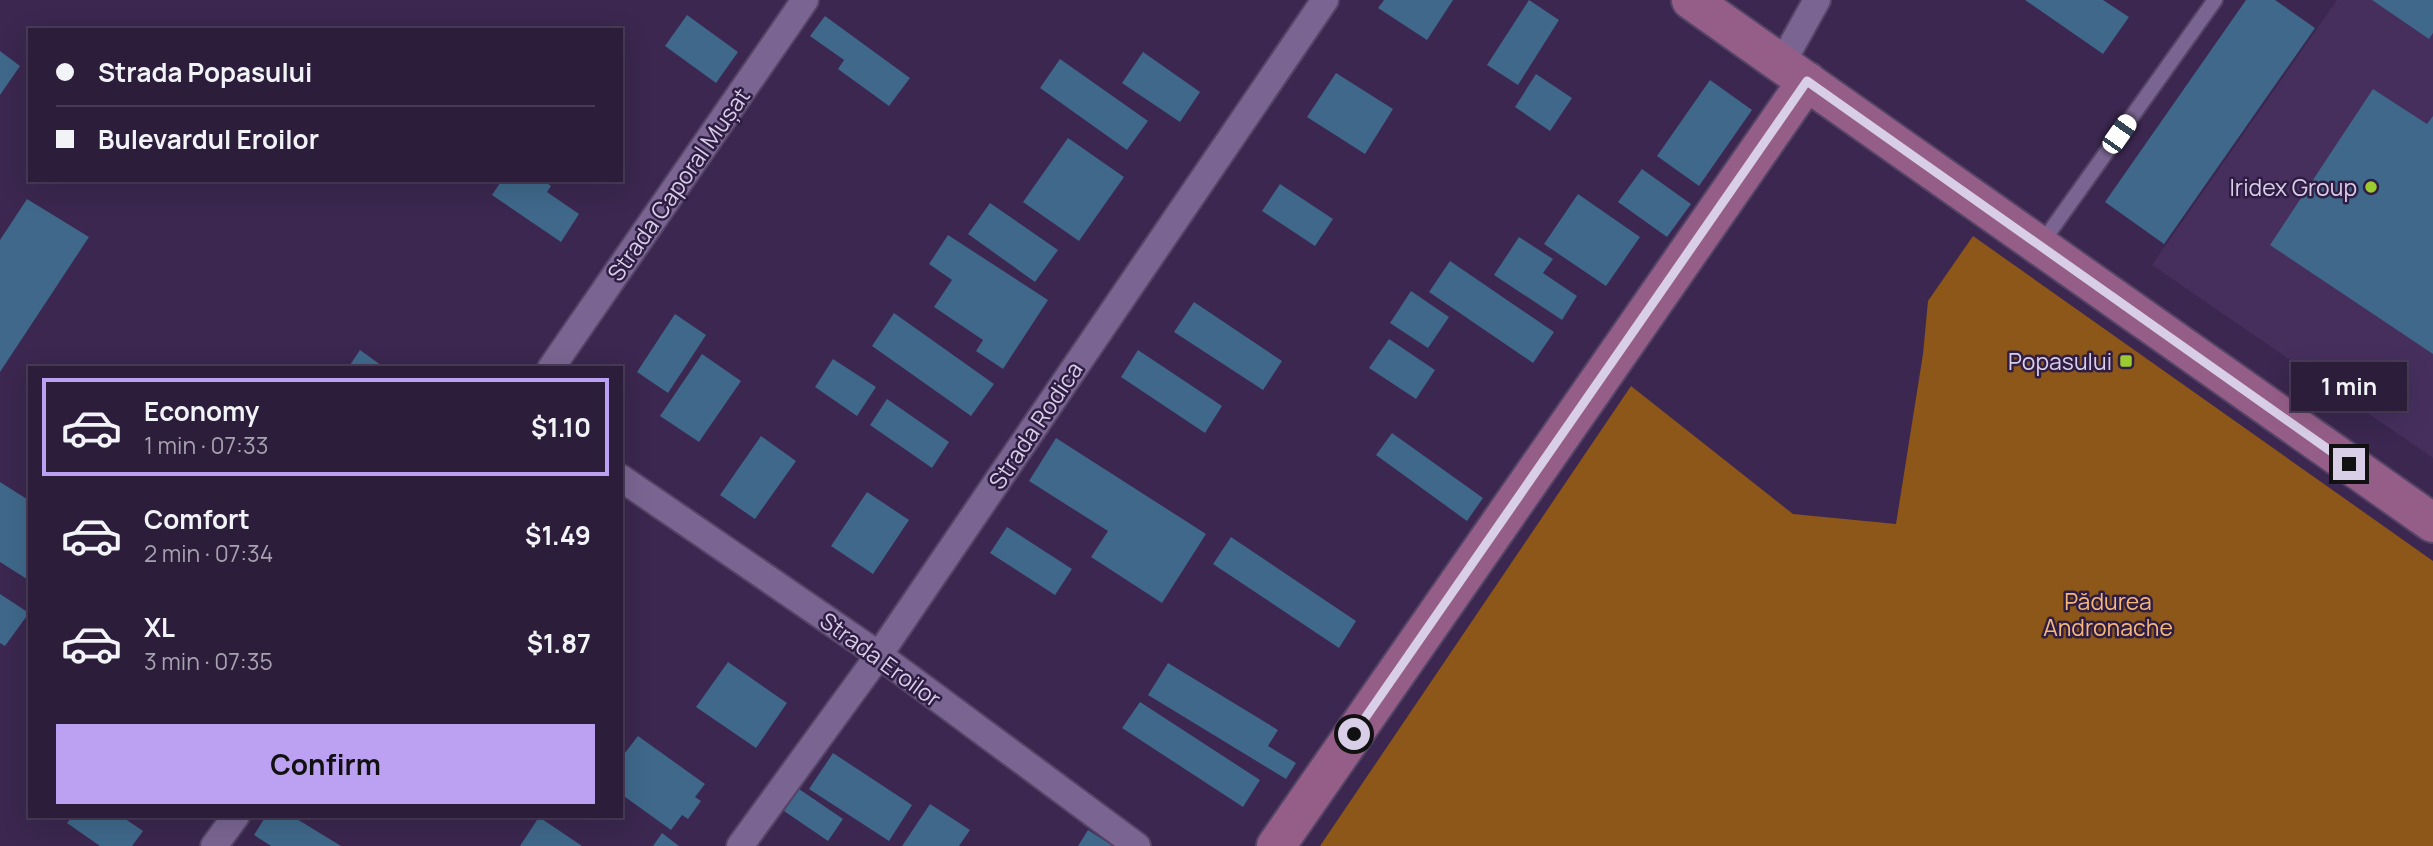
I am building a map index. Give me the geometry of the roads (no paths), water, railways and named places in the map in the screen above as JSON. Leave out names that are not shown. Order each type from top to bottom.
[{"type":"street","name":"Strada Caporal Mușat","points":[[552,366],[805,0]]},
{"type":"street","name":"Strada Rodica","points":[[740,846],[879,655],[1325,0]]},
{"type":"street","points":[[1692,0],[2433,523]]},
{"type":"street","points":[[1276,846],[1794,72],[1818,0]]},
{"type":"street","name":"Strada Eroilor","points":[[623,479],[879,655],[1137,846]]},
{"type":"street","points":[[214,846],[235,818]]},
{"type":"lane","points":[[2040,246],[2215,0]]},
{"type":"place","name":"Iridex Group","points":[[2371,187]]},
{"type":"place","name":"Popasului","points":[[2126,361]]},
{"type":"park label","name":"Pădurea Andronache","points":[[2108,614]]}]
